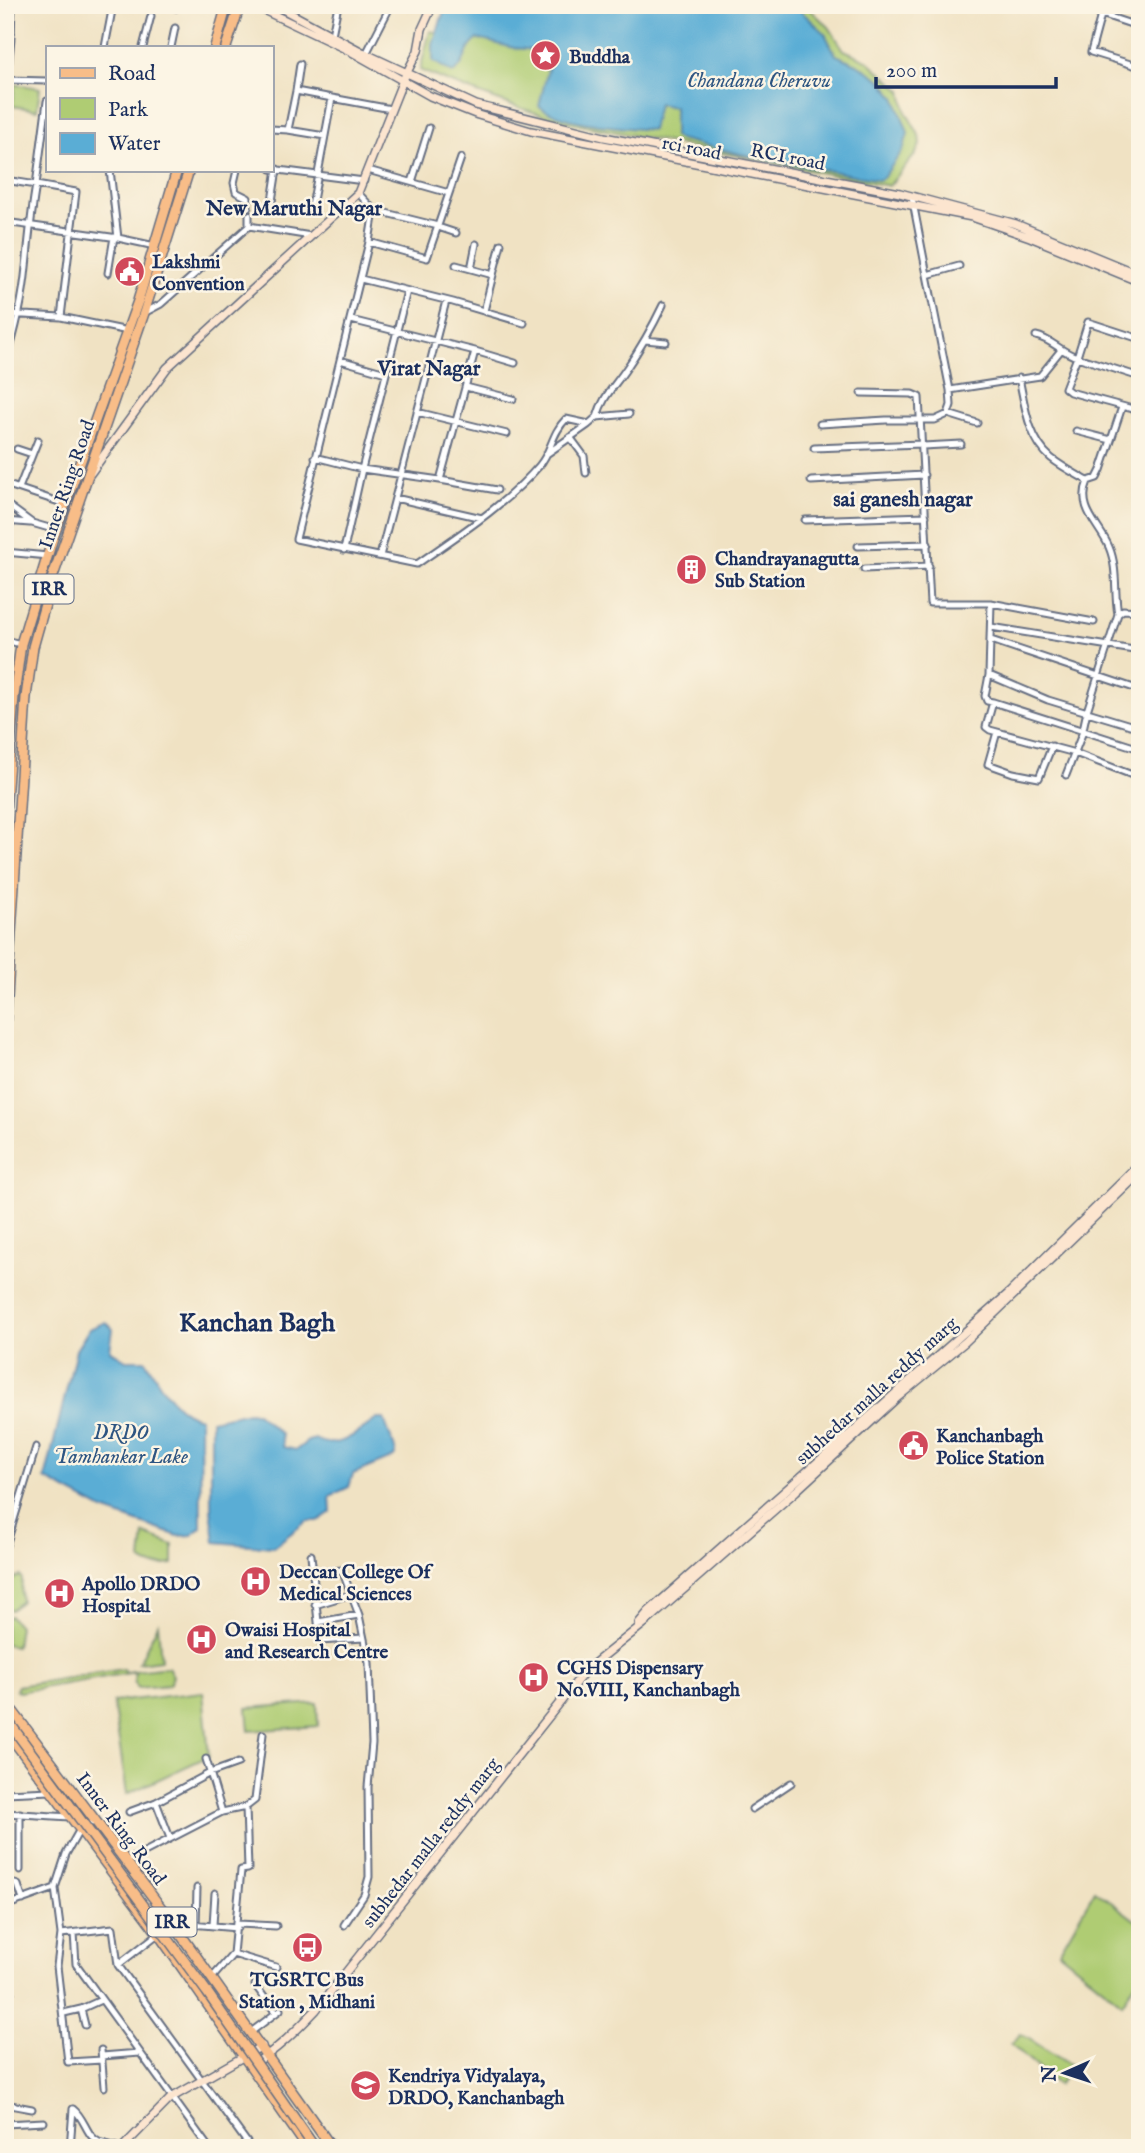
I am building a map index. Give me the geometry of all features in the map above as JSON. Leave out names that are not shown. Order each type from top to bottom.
[{"type":"highway","points":[[215,46],[227,5]]},
{"type":"highway","points":[[226,46],[240,5]]},
{"type":"highway","name":"Inner Ring Road","points":[[5,813],[9,695],[22,644],[56,530],[128,331],[176,172]]},
{"type":"highway","name":"Inner Ring Road","points":[[5,1028],[22,748],[33,647],[54,572],[144,313],[188,172]]},
{"type":"highway","name":"Inner Ring Road","points":[[5,1700],[176,1928],[332,2148]]},
{"type":"highway","points":[[5,1717],[207,1992],[308,2143],[315,2148]]},
{"type":"main road","points":[[253,5],[405,77]]},
{"type":"main road","points":[[88,477],[167,369],[358,193],[391,109],[418,51],[422,29],[433,5]]},
{"type":"main road","name":"RCI road","points":[[276,6],[405,77],[475,105],[604,137],[1016,224],[1140,275]]},
{"type":"main road","points":[[913,201],[1019,233],[1140,282]]},
{"type":"main road","name":"subhedar malla reddy marg","points":[[629,1635],[649,1611],[1009,1293],[1140,1164]]},
{"type":"main road","name":"subhedar malla reddy marg","points":[[252,2066],[268,2056],[316,2010],[585,1671],[796,1491],[898,1397],[965,1342],[1140,1173]]},
{"type":"main road","name":"Inner Ring Road","points":[[5,1730],[158,1934],[308,2143]]},
{"type":"main road","points":[[121,2148],[171,2098],[262,2046]]},
{"type":"street","points":[[5,103],[12,5]]},
{"type":"street","points":[[105,46],[113,5]]},
{"type":"street","points":[[166,5],[176,8]]},
{"type":"street","points":[[332,35],[338,5]]},
{"type":"street","points":[[366,54],[391,5]]},
{"type":"street","points":[[1077,6],[1140,27]]},
{"type":"street","points":[[1101,15],[1091,52],[1140,67]]},
{"type":"street","points":[[144,46],[151,16]]},
{"type":"street","points":[[171,46],[175,28]]},
{"type":"street","points":[[288,130],[300,64]]},
{"type":"street","points":[[7,80],[46,81]]},
{"type":"street","points":[[296,91],[391,109]]},
{"type":"street","points":[[312,206],[332,98]]},
{"type":"street","points":[[6,363],[26,269],[28,225],[46,121]]},
{"type":"street","points":[[411,183],[429,128]]},
{"type":"street","points":[[273,129],[325,136]]},
{"type":"street","points":[[369,242],[426,258],[461,158]]},
{"type":"street","points":[[272,201],[274,169],[364,181]]},
{"type":"street","points":[[368,170],[449,193]]},
{"type":"street","points":[[107,273],[116,238],[110,172]]},
{"type":"street","points":[[237,172],[234,183],[236,192],[248,198],[248,207]]},
{"type":"street","points":[[5,180],[76,192],[61,317]]},
{"type":"street","points":[[358,193],[374,209],[456,233]]},
{"type":"street","points":[[913,201],[950,390],[951,405],[948,414]]},
{"type":"street","points":[[374,209],[361,279],[296,540],[416,564],[502,503],[541,464],[548,453],[556,429],[566,419],[589,424]]},
{"type":"street","points":[[144,313],[161,304],[248,226],[249,215]]},
{"type":"street","points":[[5,222],[155,246]]},
{"type":"street","points":[[248,226],[311,236]]},
{"type":"street","points":[[471,269],[476,244]]},
{"type":"street","points":[[484,311],[500,244]]},
{"type":"street","points":[[456,265],[493,275]]},
{"type":"street","points":[[927,275],[959,266]]},
{"type":"street","points":[[361,279],[524,323]]},
{"type":"street","points":[[344,550],[407,292]]},
{"type":"street","points":[[380,556],[446,301]]},
{"type":"street","points":[[548,453],[597,417],[602,399],[615,386],[645,340],[663,305]]},
{"type":"street","points":[[5,314],[61,317],[128,331]]},
{"type":"street","points":[[351,320],[515,363]]},
{"type":"street","points":[[1140,339],[1088,322],[1065,388],[1140,411]]},
{"type":"street","points":[[1037,336],[1077,357],[1140,377]]},
{"type":"street","points":[[645,340],[666,342]]},
{"type":"street","points":[[950,390],[1040,376],[1061,350]]},
{"type":"street","points":[[440,480],[475,351]]},
{"type":"street","points":[[340,360],[386,373]]},
{"type":"street","points":[[1020,378],[1027,416],[1040,446],[1051,458],[1088,481]]},
{"type":"street","points":[[466,387],[513,398]]},
{"type":"street","points":[[861,393],[915,394],[919,397],[930,603],[991,603],[1094,622]]},
{"type":"street","points":[[1088,481],[1097,478],[1101,470],[1122,407]]},
{"type":"street","points":[[417,412],[506,434]]},
{"type":"street","points":[[597,417],[629,414]]},
{"type":"street","points":[[820,424],[935,420],[948,414],[977,423]]},
{"type":"street","points":[[1076,430],[1111,440]]},
{"type":"street","points":[[570,438],[584,456],[586,473]]},
{"type":"street","points":[[19,488],[38,440]]},
{"type":"street","points":[[814,448],[961,444]]},
{"type":"street","points":[[17,449],[32,454]]},
{"type":"street","points":[[315,457],[362,469],[498,490]]},
{"type":"street","points":[[811,481],[924,475]]},
{"type":"street","points":[[1066,775],[1084,730],[1087,711],[1118,614],[1111,549],[1087,511],[1085,490],[1088,481]]},
{"type":"street","points":[[5,484],[66,504]]},
{"type":"street","points":[[395,498],[482,518]]},
{"type":"street","points":[[5,503],[32,523]]},
{"type":"street","points":[[805,520],[926,516]]},
{"type":"street","points":[[5,521],[32,523],[56,530]]},
{"type":"street","points":[[858,547],[928,544]]},
{"type":"street","points":[[5,552],[48,556]]},
{"type":"street","points":[[864,569],[929,566]]},
{"type":"street","points":[[991,603],[989,675],[985,698],[1140,749]]},
{"type":"street","points":[[1118,614],[1123,610],[1140,611]]},
{"type":"street","points":[[991,627],[1140,651]]},
{"type":"street","points":[[991,639],[1140,690]]},
{"type":"street","points":[[5,640],[22,644]]},
{"type":"street","points":[[989,675],[1048,700],[1140,728]]},
{"type":"street","points":[[993,702],[985,724],[988,729],[1075,753],[1140,778]]},
{"type":"street","points":[[997,732],[988,764],[1013,774],[1039,778],[1052,746]]},
{"type":"street","points":[[5,1549],[7,1534],[36,1447]]},
{"type":"street","points":[[311,1555],[320,1641],[363,1637]]},
{"type":"street","points":[[312,1573],[342,1570],[359,1615],[369,1663],[372,1709],[367,1824],[369,1877],[364,1895],[344,1925]]},
{"type":"street","points":[[315,1605],[351,1594]]},
{"type":"street","points":[[318,1622],[359,1615]]},
{"type":"street","points":[[127,1861],[222,1812],[246,1807],[255,1800],[263,1734]]},
{"type":"street","points":[[206,1759],[222,1812]]},
{"type":"street","points":[[129,1812],[156,1802],[210,1773],[238,1763]]},
{"type":"street","points":[[752,1810],[791,1783]]},
{"type":"street","points":[[5,1794],[51,1791]]},
{"type":"street","points":[[156,1802],[170,1838]]},
{"type":"street","points":[[211,1979],[233,1954],[241,1870],[248,1869],[246,1807]]},
{"type":"street","points":[[23,1900],[18,1885],[8,1882],[6,1813],[70,1818]]},
{"type":"street","points":[[20,1813],[20,1870]]},
{"type":"street","points":[[95,1821],[79,1831],[66,1854],[55,1888],[61,1934],[57,1966],[68,2062],[102,2055],[139,2053]]},
{"type":"street","points":[[5,1906],[55,1888]]},
{"type":"street","points":[[196,1924],[197,1888]]},
{"type":"street","points":[[213,1926],[215,1894]]},
{"type":"street","points":[[176,1928],[196,1924],[276,1926]]},
{"type":"street","points":[[61,1934],[113,1928],[118,1965],[251,2148]]},
{"type":"street","points":[[74,1933],[76,1964],[209,2148]]},
{"type":"street","points":[[118,1965],[158,1934]]},
{"type":"street","points":[[233,1954],[276,1967]]},
{"type":"street","points":[[251,2032],[278,2012],[255,1985]]},
{"type":"street","points":[[64,2012],[81,2009],[101,2000]]},
{"type":"street","points":[[81,2009],[85,2025]]},
{"type":"street","points":[[102,2055],[104,2087]]},
{"type":"street","points":[[5,2104],[32,2109]]},
{"type":"street","points":[[70,2148],[73,2109],[81,2116],[98,2145],[121,2148]]},
{"type":"street","points":[[5,2124],[44,2122]]},
{"type":"green space","name":"Chandana Cheruvu","points":[[446,5],[805,5],[829,27],[844,50],[867,60],[902,91],[906,112],[919,135],[920,145],[889,186],[552,118],[420,70],[430,31],[438,33]]},
{"type":"green space","points":[[15,84],[40,88],[37,110],[12,106]]},
{"type":"green space","points":[[144,1534],[173,1545],[173,1564],[152,1565],[141,1560]]},
{"type":"green space","points":[[20,1576],[21,1601],[11,1610],[7,1608],[7,1604],[5,1607],[5,1591],[8,1581]]},
{"type":"green space","points":[[10,1616],[19,1626],[16,1646],[5,1644],[5,1618]]},
{"type":"green space","points":[[158,1624],[161,1660],[139,1663]]},
{"type":"green space","points":[[168,1667],[173,1676],[169,1685],[138,1688],[134,1682],[135,1672],[19,1692],[16,1690],[18,1686],[123,1669],[126,1672]]},
{"type":"green space","points":[[203,1692],[209,1756],[127,1794],[113,1702]]},
{"type":"green space","points":[[317,1703],[318,1726],[249,1731],[247,1708]]},
{"type":"green space","points":[[1095,1890],[1140,1924],[1140,1976],[1122,2003],[1059,1952]]},
{"type":"green space","points":[[1021,2034],[1072,2066],[1058,2085],[1011,2044]]},
{"type":"water","name":"Chandana Cheruvu","points":[[446,5],[794,5],[824,32],[836,55],[857,64],[881,80],[895,97],[908,133],[903,150],[879,180],[740,154],[678,139],[674,136],[674,107],[658,104],[652,130],[593,124],[563,117],[539,106],[551,57],[547,51],[514,48],[478,39],[453,73],[433,61],[433,44]]},
{"type":"water","name":"DRDO Tamhankar Lake","points":[[106,1322],[113,1329],[110,1350],[126,1360],[145,1360],[174,1403],[190,1415],[200,1418],[201,1527],[192,1535],[178,1536],[103,1510],[45,1479],[76,1350],[89,1329]]},
{"type":"water","name":"DRDO Tamhankar Lake","points":[[248,1412],[256,1413],[281,1434],[283,1447],[296,1450],[315,1439],[339,1442],[377,1419],[384,1419],[396,1452],[394,1457],[353,1474],[349,1487],[330,1496],[331,1512],[318,1521],[307,1521],[273,1547],[215,1542],[211,1509],[211,1420]]},
{"type":"place","name":"Buddha","points":[[546,56]]},
{"type":"place","name":"Lakshmi Convention","points":[[129,272]]},
{"type":"place","name":"Chandrayanagutta Sub Station","points":[[692,569]]},
{"type":"place","name":"Kanchanbagh Police Station","points":[[913,1446]]},
{"type":"place","name":"Deccan College Of Medical Sciences","points":[[256,1582]]},
{"type":"place","name":"Apollo DRDO Hospital","points":[[59,1594]]},
{"type":"place","name":"Owaisi Hospital and Research Centre","points":[[202,1640]]},
{"type":"place","name":"CGHS Dispensary No.VIII, Kanchanbagh","points":[[534,1678]]},
{"type":"place","name":"TGSRTC Bus Station , Midhani","points":[[307,1948]]},
{"type":"place","name":"Kendriya Vidyalaya, DRDO, Kanchanbagh","points":[[365,2086]]},
{"type":"district","name":"New Maruthi Nagar","points":[[294,208]]},
{"type":"district","name":"Virat Nagar","points":[[429,368]]},
{"type":"district","name":"sai ganesh nagar","points":[[903,499]]},
{"type":"district","name":"Kanchan Bagh","points":[[257,1322]]}]
